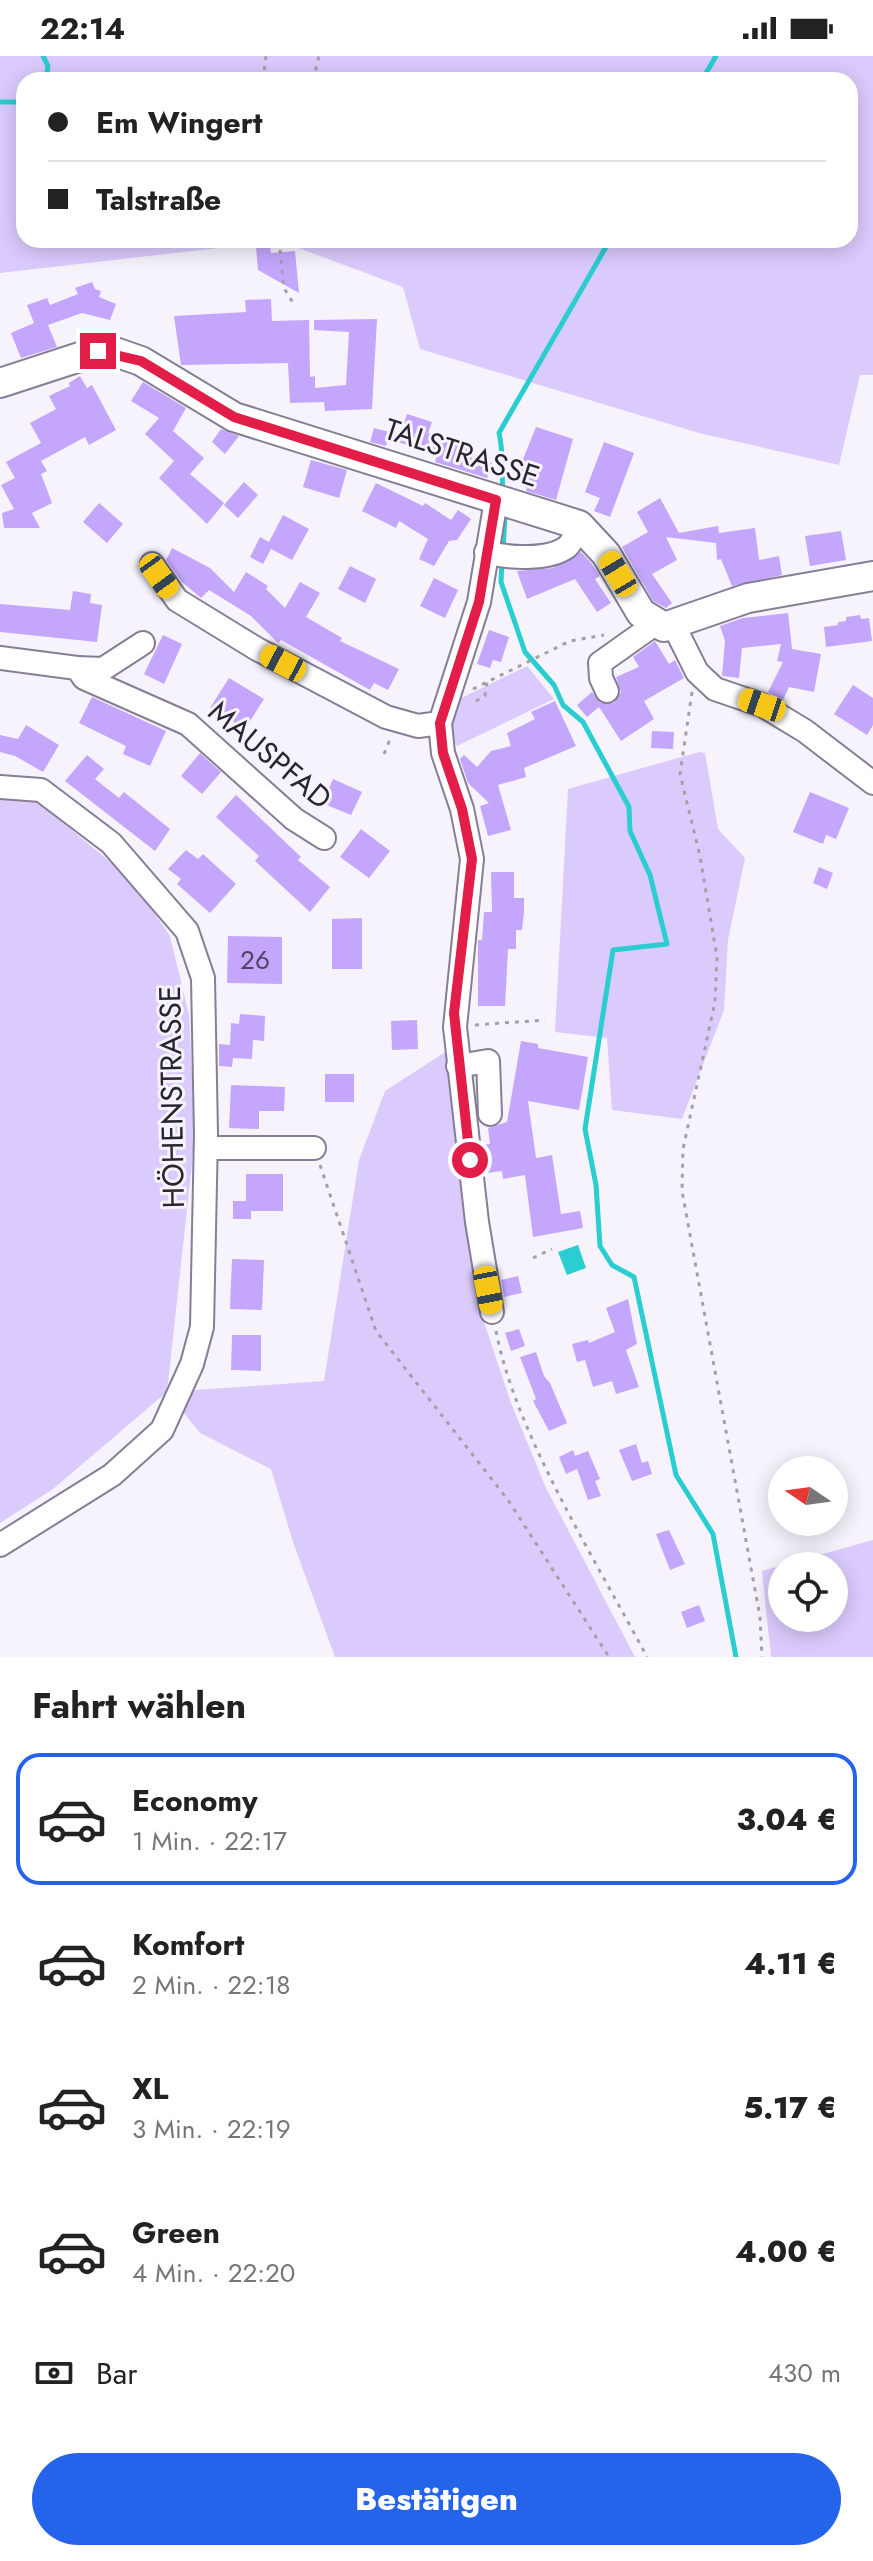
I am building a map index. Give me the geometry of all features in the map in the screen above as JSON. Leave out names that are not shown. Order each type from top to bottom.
[{"type":"main road","name":"TALSTRASSE","points":[[0,383],[98,351],[115,352],[141,361],[234,417],[579,525]]},
{"type":"main road","points":[[579,525],[606,554],[641,613],[664,625],[748,598],[873,576]]},
{"type":"street","points":[[492,1312],[455,1027],[455,994],[472,859],[462,809],[443,753],[442,712],[496,555],[496,500]]},
{"type":"street","points":[[496,555],[559,551],[569,546],[579,525]]},
{"type":"street","points":[[152,564],[177,600],[257,649],[386,717],[418,726],[442,712]]},
{"type":"street","points":[[607,691],[601,678],[600,663],[613,652],[664,625],[697,672],[715,689],[762,705],[794,724],[873,783]]},
{"type":"street","points":[[77,668],[103,669],[143,643]]},
{"type":"street","name":"MAUSPFAD","points":[[0,658],[77,668],[84,678],[188,724],[294,819],[324,838]]},
{"type":"street","name":"HÖHENSTRASSE","points":[[0,787],[41,790],[111,843],[187,931],[203,978],[206,1148],[204,1314],[192,1364],[162,1430],[112,1475],[0,1545]]},
{"type":"street","points":[[458,1066],[488,1061],[490,1114]]},
{"type":"street","points":[[206,1148],[314,1148]]},
{"type":"path","points":[[280,248],[284,288],[295,306]]},
{"type":"path","points":[[442,712],[487,682],[570,641],[604,634],[613,652]]},
{"type":"path","points":[[697,672],[683,737],[680,774],[700,856],[717,957],[715,1002],[683,1149],[682,1191],[760,1617],[762,1657]]},
{"type":"path","points":[[476,701],[485,696],[487,682]]},
{"type":"path","points":[[384,754],[389,742],[401,743]]},
{"type":"path","points":[[455,1027],[545,1020]]},
{"type":"path","points":[[314,1148],[376,1331],[508,1500],[609,1657]]},
{"type":"path","points":[[533,1258],[552,1249]]},
{"type":"path","points":[[492,1312],[515,1396],[554,1482],[647,1657]]},
{"type":"shaded area","points":[[0,56],[873,56],[873,375],[860,375],[839,465],[699,433],[420,349],[403,287],[299,248],[858,248],[858,72],[16,72],[16,248],[219,248],[0,273]]},
{"type":"shaded area","points":[[527,666],[554,699],[457,746],[449,732],[455,701]]},
{"type":"shaded area","points":[[699,752],[705,753],[718,829],[745,858],[728,940],[724,1010],[682,1119],[612,1110],[607,1038],[555,1032],[568,789]]},
{"type":"shaded area","points":[[0,798],[37,801],[132,880],[170,936],[189,1015],[195,1136],[167,1392],[53,1489],[0,1523]]},
{"type":"shaded area","points":[[450,1049],[482,1316],[511,1403],[546,1488],[635,1657],[335,1657],[293,1542],[271,1469],[200,1433],[167,1392],[324,1381],[359,1160],[385,1091]]},
{"type":"shaded area","points":[[873,1540],[873,1657],[771,1657],[768,1632],[848,1632],[848,1552],[830,1552]]},
{"type":"shaded area","points":[[768,1569],[768,1628],[762,1571]]},
{"type":"water","points":[[578,1245],[586,1268],[567,1275],[558,1252]]},
{"type":"building","points":[[256,248],[270,248],[271,253],[295,251],[299,293],[258,270]]},
{"type":"building","points":[[92,282],[95,289],[101,291],[99,297],[116,304],[110,320],[82,313],[48,325],[57,347],[21,358],[11,333],[34,323],[27,305],[47,298],[50,305],[78,294],[75,288]]},
{"type":"building","points":[[271,299],[272,321],[309,320],[310,377],[315,376],[315,388],[346,385],[349,332],[314,330],[314,320],[377,319],[372,409],[325,411],[324,402],[290,403],[288,363],[181,365],[174,316],[246,312],[245,300]]},
{"type":"building","points":[[80,376],[87,388],[92,385],[116,430],[89,445],[85,437],[41,461],[47,471],[41,474],[52,503],[32,513],[40,528],[4,528],[2,513],[14,509],[1,485],[15,478],[6,462],[41,443],[30,423],[56,409],[49,396],[70,386],[69,383]]},
{"type":"building","points":[[143,382],[186,408],[173,431],[204,458],[190,474],[224,503],[207,524],[159,478],[174,461],[145,434],[159,418],[131,401]]},
{"type":"building","points":[[407,414],[432,422],[428,433],[475,448],[472,458],[492,463],[487,478],[435,462],[437,455],[398,442]]},
{"type":"building","points":[[536,427],[573,439],[556,500],[526,491],[528,484],[515,479]]},
{"type":"building","points":[[374,428],[389,432],[386,446],[370,442]]},
{"type":"building","points":[[221,429],[239,436],[225,454],[212,442]]},
{"type":"building","points":[[604,442],[634,453],[610,517],[594,511],[600,498],[585,492]]},
{"type":"building","points":[[311,460],[347,470],[339,498],[303,487]]},
{"type":"building","points":[[244,482],[258,495],[238,518],[224,505]]},
{"type":"building","points":[[376,483],[423,506],[425,503],[451,520],[458,510],[471,519],[457,540],[449,541],[434,566],[419,559],[428,539],[399,521],[396,528],[362,511]]},
{"type":"building","points":[[660,498],[679,533],[718,526],[719,533],[755,528],[759,560],[779,556],[782,575],[732,586],[721,559],[717,560],[716,543],[666,537],[677,560],[652,574],[672,603],[666,608],[653,601],[622,547],[648,532],[637,512]]},
{"type":"building","points":[[99,503],[123,524],[107,543],[83,522]]},
{"type":"building","points":[[283,515],[309,529],[292,560],[271,549],[263,564],[250,557],[260,537],[269,542]]},
{"type":"building","points":[[841,531],[846,560],[810,566],[805,536]]},
{"type":"building","points":[[172,548],[210,568],[234,592],[246,572],[268,586],[266,589],[285,608],[300,582],[320,593],[306,617],[342,638],[340,641],[399,669],[388,690],[374,683],[370,690],[281,640],[278,643],[251,616],[209,590],[201,598],[182,582],[166,560]]},
{"type":"building","points":[[581,552],[600,576],[595,579],[611,603],[597,612],[575,579],[527,599],[517,571],[553,568]]},
{"type":"building","points":[[350,566],[376,579],[365,603],[338,589]]},
{"type":"building","points":[[434,578],[458,590],[445,618],[420,606]]},
{"type":"building","points":[[73,591],[91,594],[90,603],[102,605],[97,642],[0,632],[0,604],[70,610]]},
{"type":"building","points":[[788,613],[792,649],[821,654],[814,692],[789,687],[783,700],[768,692],[783,662],[777,661],[781,644],[742,648],[739,678],[722,676],[725,641],[720,626],[743,618]]},
{"type":"building","points":[[860,615],[861,619],[869,618],[872,641],[826,647],[824,627],[838,625],[838,622],[846,621],[846,617]]},
{"type":"building","points":[[489,630],[509,637],[501,662],[493,660],[490,668],[477,664]]},
{"type":"building","points":[[163,635],[182,644],[164,684],[144,674]]},
{"type":"building","points":[[655,641],[669,664],[675,660],[684,678],[644,701],[654,719],[621,741],[599,707],[587,717],[577,705],[592,692],[600,703],[614,703],[621,692],[616,677],[639,667],[633,657]]},
{"type":"building","points":[[229,678],[264,699],[245,729],[210,708]]},
{"type":"building","points":[[853,685],[873,698],[873,725],[867,735],[834,714]]},
{"type":"building","points":[[92,697],[166,731],[150,766],[123,754],[126,746],[79,723]]},
{"type":"building","points":[[555,701],[576,746],[524,768],[526,777],[498,785],[511,830],[488,836],[480,806],[489,803],[468,783],[460,759],[464,755],[477,767],[491,751],[511,746],[507,733],[535,719],[531,712]]},
{"type":"building","points":[[26,725],[59,745],[43,772],[15,756],[0,752],[0,735],[18,739]]},
{"type":"building","points":[[652,731],[674,732],[673,749],[651,748]]},
{"type":"building","points":[[200,753],[221,772],[202,794],[181,776]]},
{"type":"building","points":[[87,755],[104,769],[95,779],[119,798],[124,792],[170,829],[155,851],[65,781]]},
{"type":"building","points":[[333,779],[362,792],[351,815],[322,803]]},
{"type":"building","points":[[810,792],[849,808],[836,839],[826,835],[823,844],[793,832]]},
{"type":"building","points":[[236,795],[301,857],[298,860],[330,887],[310,912],[255,861],[259,856],[216,817]]},
{"type":"building","points":[[361,829],[390,851],[369,878],[340,857]]},
{"type":"building","points":[[186,850],[198,859],[203,854],[236,884],[210,913],[177,884],[181,879],[168,869]]},
{"type":"building","points":[[819,867],[833,873],[827,889],[813,883]]},
{"type":"building","points":[[491,872],[514,872],[514,898],[524,898],[522,930],[516,930],[516,949],[508,949],[505,1006],[478,1006],[478,940],[482,940],[484,912],[492,912]]},
{"type":"building","points":[[362,918],[362,969],[332,969],[332,919]]},
{"type":"building","points":[[228,936],[282,937],[282,984],[227,983]]},
{"type":"building","points":[[240,1014],[265,1016],[264,1041],[253,1040],[252,1059],[233,1058],[232,1067],[219,1066],[219,1044],[230,1045],[231,1023],[239,1024]]},
{"type":"building","points":[[417,1020],[418,1049],[392,1050],[391,1021]]},
{"type":"building","points":[[521,1041],[538,1044],[538,1048],[588,1057],[579,1110],[528,1101],[536,1158],[552,1155],[561,1214],[580,1211],[583,1228],[533,1237],[525,1175],[503,1179],[502,1171],[486,1173],[482,1145],[490,1144],[488,1128],[507,1122]]},
{"type":"building","points":[[325,1074],[354,1074],[354,1102],[325,1102]]},
{"type":"building","points":[[231,1085],[285,1087],[284,1111],[259,1111],[259,1129],[229,1128]]},
{"type":"building","points":[[246,1174],[283,1174],[283,1211],[251,1211],[251,1219],[233,1219],[233,1201],[246,1201]]},
{"type":"building","points":[[232,1259],[264,1260],[262,1310],[230,1309]]},
{"type":"building","points":[[518,1276],[522,1293],[504,1297],[501,1280]]},
{"type":"building","points":[[628,1299],[637,1344],[626,1350],[639,1387],[616,1394],[612,1381],[593,1387],[585,1360],[577,1362],[572,1344],[588,1340],[589,1343],[615,1332],[606,1308]]},
{"type":"building","points":[[519,1329],[525,1346],[511,1351],[505,1333]]},
{"type":"building","points":[[232,1335],[261,1335],[261,1371],[231,1370]]},
{"type":"building","points":[[536,1352],[567,1423],[549,1431],[533,1401],[536,1399],[520,1357]]},
{"type":"building","points":[[636,1444],[642,1463],[648,1461],[652,1474],[632,1481],[619,1450]]},
{"type":"building","points":[[573,1450],[575,1456],[588,1451],[600,1479],[595,1481],[601,1496],[588,1500],[577,1469],[566,1474],[559,1457]]},
{"type":"building","points":[[669,1530],[685,1564],[670,1570],[656,1534]]},
{"type":"building","points":[[699,1605],[705,1621],[687,1628],[681,1612]]},
{"type":"waterway","points":[[43,56],[47,72]]},
{"type":"waterway","points":[[707,72],[716,56]]},
{"type":"waterway","points":[[0,102],[16,102]]},
{"type":"waterway","points":[[503,491],[499,433],[605,248]]},
{"type":"waterway","points":[[503,551],[505,516]]},
{"type":"waterway","points":[[502,561],[501,582],[525,652],[554,685],[563,705],[583,722],[629,807],[630,831],[650,875],[667,944],[613,950],[585,1129],[596,1185],[600,1246],[612,1265],[634,1277],[676,1475],[713,1534],[736,1657]]},
{"type":"route","points":[[98,351],[131,356],[234,417],[496,500],[479,602],[440,723],[443,753],[462,809],[472,859],[454,1013],[470,1160]]}]
